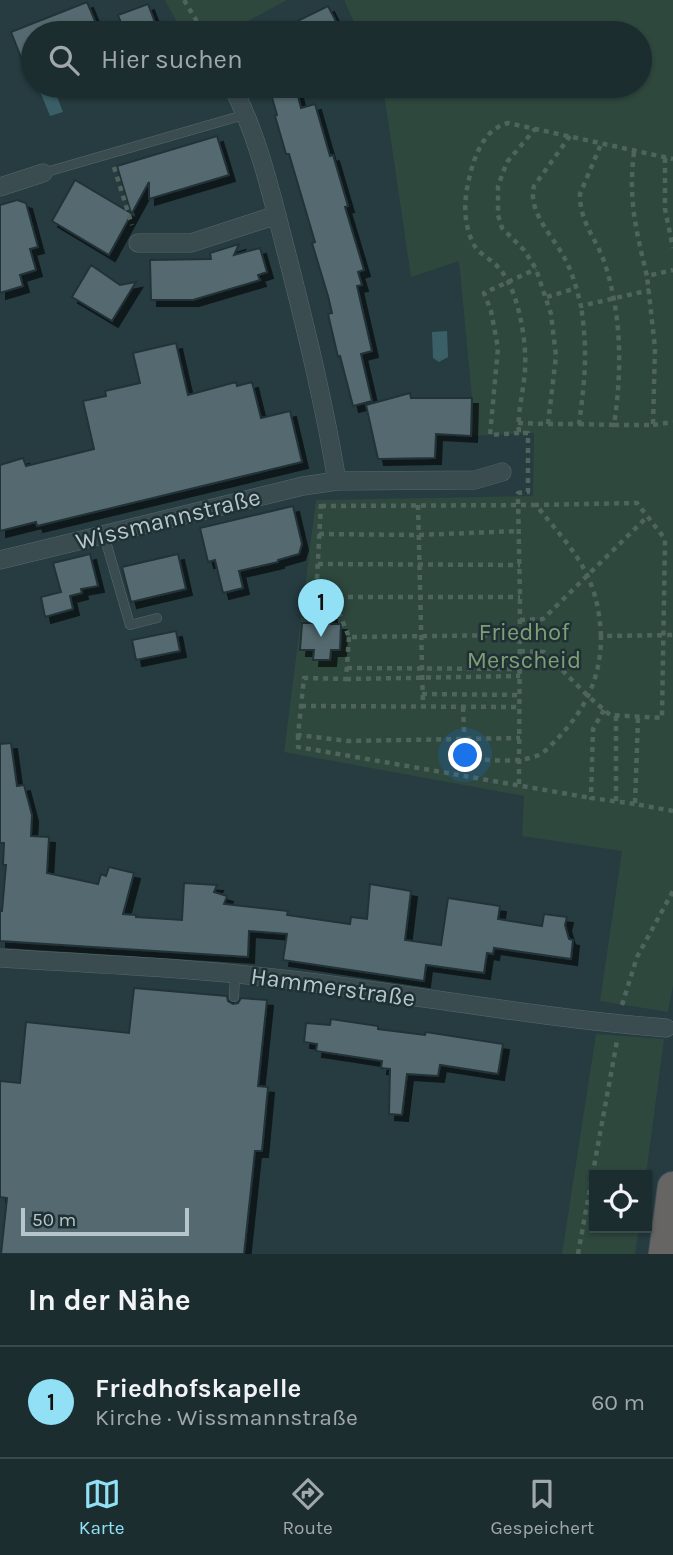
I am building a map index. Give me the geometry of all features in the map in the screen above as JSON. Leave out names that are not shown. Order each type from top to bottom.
[{"type":"highway","points":[[664,1254],[673,1186]]},
{"type":"street","points":[[239,98],[247,113],[303,315],[330,482]]},
{"type":"street","points":[[0,187],[43,173]]},
{"type":"street","points":[[138,243],[191,243],[277,215]]},
{"type":"street","name":"Wissmannstraße","points":[[0,560],[330,482],[475,480],[502,472]]},
{"type":"street","name":"Hammerstraße","points":[[0,958],[235,974],[666,1028]]},
{"type":"lane","points":[[43,173],[247,113]]},
{"type":"lane","points":[[104,535],[130,625],[157,618]]},
{"type":"lane","points":[[234,997],[235,974]]},
{"type":"path","points":[[184,0],[197,21]]},
{"type":"path","points":[[519,433],[525,371],[521,322],[508,281],[498,267],[475,247],[466,221],[465,194],[477,153],[489,131],[508,123],[673,159]]},
{"type":"path","points":[[535,128],[506,162],[498,186],[498,215],[502,228],[524,250],[536,269],[547,297],[556,356],[548,424]]},
{"type":"path","points":[[570,136],[534,186],[531,195],[536,209],[566,260],[581,306],[587,368],[579,424]]},
{"type":"path","points":[[601,144],[583,186],[580,202],[581,215],[604,262],[614,299],[620,367],[614,425]]},
{"type":"path","points":[[634,152],[630,181],[632,214],[650,290],[655,348],[653,425]]},
{"type":"path","points":[[110,155],[138,243]]},
{"type":"path","points":[[665,158],[665,209],[673,248]]},
{"type":"path","points":[[519,784],[518,493],[528,492],[528,433],[490,435],[498,348],[491,311],[484,293],[536,269]]},
{"type":"path","points":[[647,276],[673,270]]},
{"type":"path","points":[[547,297],[576,288]]},
{"type":"path","points":[[581,306],[650,290]]},
{"type":"path","points":[[518,423],[653,425],[673,422]]},
{"type":"path","points":[[316,597],[321,506],[330,482]]},
{"type":"path","points":[[321,506],[638,503],[665,540],[662,718],[616,716],[589,698],[544,652],[520,651]]},
{"type":"path","points":[[418,505],[423,708]]},
{"type":"path","points":[[465,759],[535,757],[566,730],[589,698],[598,670],[601,636],[598,607],[588,573],[570,545],[536,505]]},
{"type":"path","points":[[520,620],[543,620],[648,516]]},
{"type":"path","points":[[319,534],[418,535],[519,531]]},
{"type":"path","points":[[318,564],[520,565]]},
{"type":"path","points":[[316,597],[520,597]]},
{"type":"path","points":[[316,597],[340,615],[349,637],[346,678]]},
{"type":"path","points":[[349,637],[520,635]]},
{"type":"path","points":[[601,636],[673,635]]},
{"type":"path","points":[[347,668],[520,669]]},
{"type":"path","points":[[520,676],[304,678],[298,747],[673,811]]},
{"type":"path","points":[[422,694],[520,695]]},
{"type":"path","points":[[301,706],[519,707]]},
{"type":"path","points":[[463,707],[466,775]]},
{"type":"path","points":[[590,798],[593,729],[604,710]]},
{"type":"path","points":[[616,716],[616,801]]},
{"type":"path","points":[[635,804],[638,718]]},
{"type":"path","points":[[298,735],[348,741],[520,738]]},
{"type":"path","points":[[578,1254],[619,1024],[637,957],[673,891]]},
{"type":"green space","points":[[165,0],[287,0],[248,21],[176,21]]},
{"type":"green space","name":"Friedhof Merscheid","points":[[344,0],[673,0],[673,986],[668,1012],[600,1001],[622,851],[522,836],[524,796],[284,752],[316,500],[533,496],[534,433],[471,436],[472,398],[459,261],[411,277],[385,98],[652,98],[652,21],[354,21]]},
{"type":"green space","points":[[596,1034],[664,1039],[647,1170],[589,1170],[589,1233],[638,1233],[635,1254],[562,1254]]},
{"type":"water","points":[[43,98],[58,98],[63,112],[50,116]]},
{"type":"water","points":[[447,331],[448,357],[439,362],[433,358],[432,332]]},
{"type":"building","points":[[87,2],[95,21],[39,21]]},
{"type":"building","points":[[148,4],[154,21],[120,21],[118,15]]},
{"type":"building","points":[[328,6],[336,21],[297,21]]},
{"type":"building","points":[[21,28],[21,57],[11,32]]},
{"type":"building","points":[[272,98],[298,98],[301,108],[315,104],[330,156],[333,155],[364,270],[358,272],[362,285],[357,286],[372,351],[361,354],[372,401],[353,406],[328,314],[332,313],[312,243],[315,242],[289,154],[286,154],[275,116],[277,115]]},
{"type":"building","points":[[217,136],[229,175],[149,199],[149,182],[109,255],[52,221],[75,180],[131,213],[117,166]]},
{"type":"building","points":[[17,200],[26,203],[38,247],[30,249],[36,270],[20,275],[23,286],[0,293],[0,205]]},
{"type":"building","points":[[239,244],[234,255],[260,248],[267,272],[258,275],[260,280],[193,300],[151,300],[150,260],[211,259],[210,253]]},
{"type":"building","points":[[91,265],[120,285],[136,282],[112,321],[72,297]]},
{"type":"building","points":[[176,343],[188,395],[236,382],[237,386],[252,382],[261,418],[290,411],[302,462],[37,526],[36,522],[0,531],[0,465],[23,458],[26,466],[94,449],[83,401],[106,396],[105,391],[140,383],[133,353]]},
{"type":"building","points":[[410,393],[411,398],[472,398],[471,436],[436,434],[435,458],[378,459],[366,405]]},
{"type":"building","points":[[293,506],[302,544],[299,554],[239,571],[243,588],[223,593],[215,560],[208,562],[200,528]]},
{"type":"building","points":[[90,554],[98,586],[81,589],[82,593],[70,596],[73,609],[45,617],[41,597],[61,592],[53,563]]},
{"type":"building","points":[[178,554],[186,589],[131,602],[122,567]]},
{"type":"building","points":[[314,614],[331,614],[331,624],[341,624],[340,650],[331,650],[330,660],[313,660],[314,650],[300,650],[302,623],[314,623]]},
{"type":"building","points":[[176,631],[180,651],[136,660],[132,640]]},
{"type":"building","points":[[11,743],[17,786],[24,785],[32,815],[31,836],[49,837],[47,873],[98,884],[101,874],[106,876],[109,867],[134,873],[123,914],[182,920],[184,883],[217,885],[214,892],[227,896],[224,904],[288,911],[287,915],[350,924],[351,917],[367,919],[370,884],[411,891],[405,940],[441,945],[448,898],[500,906],[498,919],[542,926],[544,914],[567,917],[565,925],[569,939],[573,940],[571,959],[494,948],[493,954],[487,953],[484,973],[426,965],[424,981],[283,960],[287,934],[249,931],[248,957],[0,941],[0,911],[6,865],[3,865],[4,843],[0,843],[0,744]]},
{"type":"building","points":[[134,988],[227,996],[228,1001],[233,1004],[238,1003],[241,998],[267,1000],[258,1086],[268,1087],[262,1151],[255,1151],[244,1254],[1,1254],[7,1198],[0,1197],[0,1081],[20,1083],[26,1022],[129,1033]]},
{"type":"building","points":[[331,1019],[378,1026],[378,1029],[425,1035],[426,1032],[503,1044],[498,1074],[440,1065],[438,1076],[407,1074],[402,1115],[389,1114],[390,1069],[381,1068],[382,1061],[316,1051],[317,1044],[304,1042],[306,1023],[330,1025]]},
{"type":"place","name":"Friedhofskapelle","points":[[321,637]]}]
